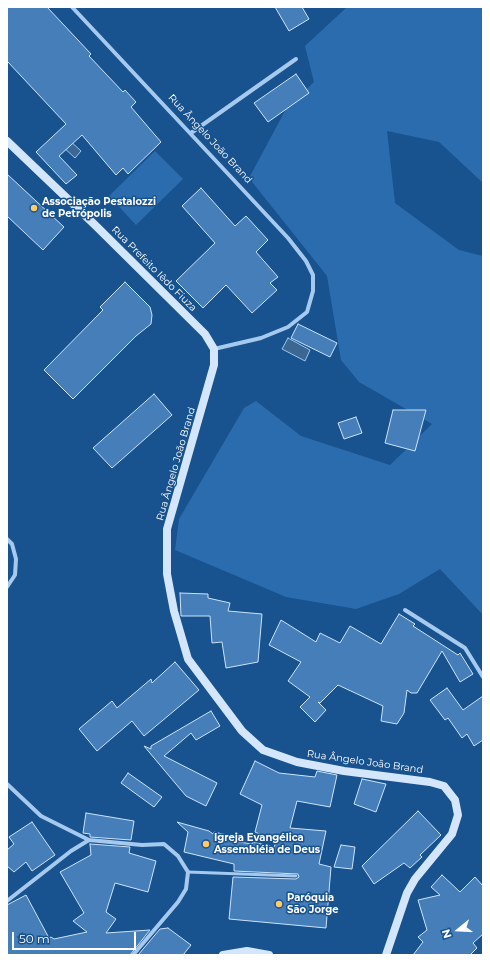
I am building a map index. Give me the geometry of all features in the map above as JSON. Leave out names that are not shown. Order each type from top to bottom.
[{"type":"street","name":"Rua Ângelo João Brand","points":[[72,7],[192,133],[288,238],[306,261],[313,275],[313,291],[307,312],[288,327],[261,338],[214,349],[214,365],[167,529],[167,574],[188,659],[242,731],[263,750],[297,762],[344,771],[430,782],[444,786],[455,800],[458,815],[452,834],[415,879],[407,893],[386,955]]},
{"type":"street","points":[[192,133],[296,59]]},
{"type":"street","name":"Rua Prefeito Iêdo Fiuza","points":[[7,141],[95,225],[205,334],[214,349]]},
{"type":"street","points":[[7,539],[12,544],[16,559],[15,575],[7,587]]},
{"type":"street","points":[[405,610],[465,648],[483,676]]},
{"type":"street","points":[[7,784],[41,816],[89,840],[142,845],[164,844],[178,856],[188,872],[186,889],[178,902],[133,955]]},
{"type":"street","points":[[7,901],[70,851],[89,840]]},
{"type":"street","points":[[223,955],[247,951],[269,955]]},
{"type":"lane","points":[[188,872],[296,876]]},
{"type":"shaded area","points":[[347,7],[483,7],[483,183],[439,142],[387,131],[395,203],[459,250],[483,256],[483,615],[440,569],[399,594],[356,609],[286,597],[175,550],[179,519],[244,408],[256,401],[301,436],[390,465],[432,424],[359,382],[341,360],[327,276],[249,178],[286,109],[314,82],[305,46]]},
{"type":"shaded area","points":[[68,139],[81,151],[75,158],[62,146]]},
{"type":"shaded area","points":[[155,151],[183,179],[136,225],[109,196]]},
{"type":"shaded area","points":[[288,338],[310,350],[305,361],[282,349]]},
{"type":"building","points":[[7,7],[47,7],[91,54],[89,56],[123,92],[125,90],[136,102],[131,107],[161,142],[128,174],[123,168],[116,175],[82,135],[59,156],[77,175],[66,184],[36,152],[66,124],[7,61]]},
{"type":"building","points":[[275,7],[302,7],[309,19],[289,31]]},
{"type":"building","points":[[296,74],[309,93],[268,122],[254,103]]},
{"type":"building","points":[[7,174],[64,227],[43,250],[7,216]]},
{"type":"building","points":[[201,188],[235,226],[246,216],[268,240],[256,252],[278,277],[270,283],[277,290],[252,313],[226,285],[203,308],[176,281],[215,243],[182,206]]},
{"type":"building","points":[[125,282],[150,307],[152,315],[151,324],[136,336],[73,399],[44,370],[103,310],[100,307]]},
{"type":"building","points":[[298,324],[337,343],[330,357],[291,338]]},
{"type":"building","points":[[154,394],[172,415],[112,468],[93,448]]},
{"type":"building","points":[[393,410],[426,410],[415,451],[385,443]]},
{"type":"building","points":[[356,417],[362,433],[344,439],[338,423]]},
{"type":"building","points":[[180,593],[208,594],[208,598],[230,603],[228,611],[262,614],[258,662],[226,668],[222,642],[212,643],[210,616],[181,616]]},
{"type":"building","points":[[399,614],[415,624],[413,626],[458,655],[460,653],[473,674],[460,682],[442,651],[417,693],[411,693],[407,690],[404,713],[397,724],[381,721],[383,706],[338,685],[320,703],[318,702],[326,710],[315,722],[300,707],[310,697],[288,681],[301,662],[269,645],[281,620],[316,642],[320,633],[340,643],[350,626],[381,644]]},
{"type":"building","points":[[175,662],[199,690],[144,736],[132,721],[97,751],[79,729],[112,701],[117,708],[151,679],[152,683]]},
{"type":"building","points":[[447,688],[463,710],[483,696],[483,740],[474,746],[467,734],[462,738],[448,718],[445,720],[430,700]]},
{"type":"building","points":[[211,711],[220,726],[196,740],[191,733],[164,756],[217,783],[206,806],[186,796],[144,746],[151,749],[151,746]]},
{"type":"building","points":[[255,761],[279,773],[315,777],[317,771],[337,775],[330,807],[297,801],[290,828],[326,831],[319,864],[331,867],[326,928],[229,919],[233,877],[296,879],[299,877],[298,874],[234,871],[234,864],[184,852],[188,832],[177,822],[209,831],[213,834],[214,832],[227,835],[227,840],[252,844],[253,842],[274,847],[276,842],[255,832],[262,805],[240,794]]},
{"type":"building","points":[[128,773],[162,797],[154,807],[121,783]]},
{"type":"building","points":[[362,779],[386,784],[376,812],[354,804]]},
{"type":"building","points":[[418,811],[441,835],[420,855],[422,857],[410,868],[404,863],[374,884],[362,866]]},
{"type":"building","points":[[86,813],[134,821],[131,840],[90,837],[90,834],[83,833]]},
{"type":"building","points":[[32,822],[55,855],[32,871],[26,862],[14,872],[7,866],[7,850],[14,844],[9,837]]},
{"type":"building","points":[[90,844],[130,847],[129,853],[156,861],[148,892],[115,883],[106,912],[116,919],[106,933],[150,930],[130,955],[7,955],[7,905],[26,895],[49,938],[51,937],[54,939],[87,932],[73,921],[84,913],[60,872],[91,855]]},
{"type":"building","points":[[341,845],[355,847],[352,869],[334,867]]},
{"type":"building","points":[[442,875],[460,892],[475,877],[483,886],[483,934],[473,943],[477,948],[470,955],[413,955],[423,942],[418,937],[427,930],[418,900],[440,895],[431,887]]},
{"type":"building","points":[[168,928],[191,945],[183,955],[138,955],[160,929]]},
{"type":"place","name":"Associação Pestalozzi de Petrópolis","points":[[34,208]]},
{"type":"place","name":"Igreja Evangélica Assembléia de Deus","points":[[206,844]]},
{"type":"place","name":"Paróquia São Jorge","points":[[279,904]]}]
